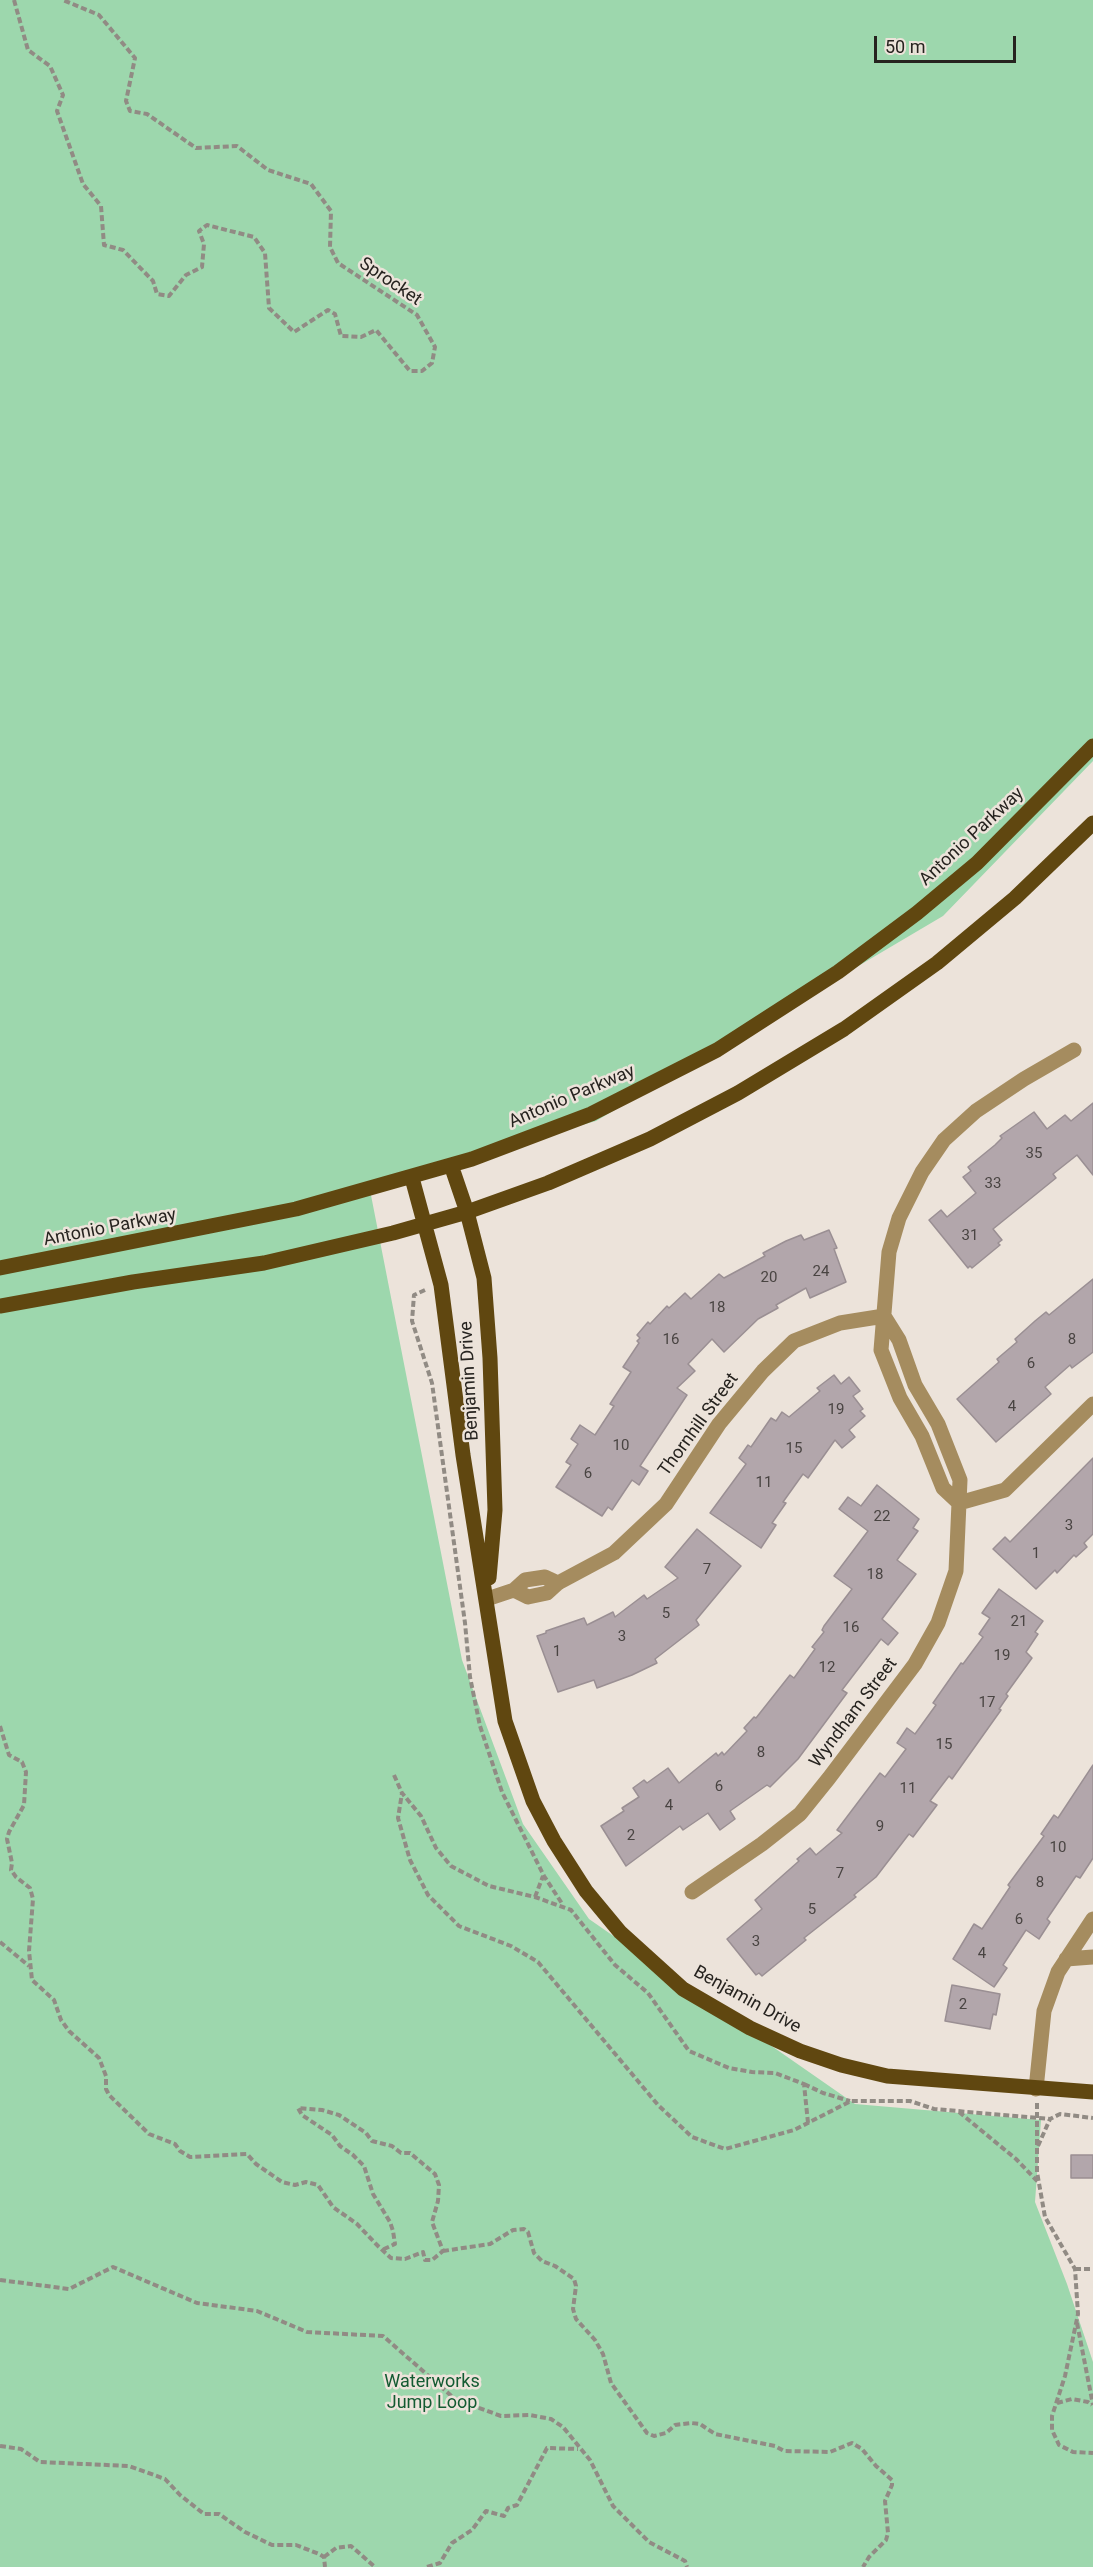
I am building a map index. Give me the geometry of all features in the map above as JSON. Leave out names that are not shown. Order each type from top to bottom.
[{"type":"main road","name":"Antonio Parkway","points":[[0,1268],[296,1209],[451,1166],[600,1110],[717,1050],[809,991],[917,913],[977,863],[1093,746]]},
{"type":"main road","points":[[0,1306],[134,1282],[264,1263],[345,1245],[467,1212],[548,1183],[650,1139],[738,1093],[844,1029],[937,963],[1015,898],[1093,823]]},
{"type":"main road","name":"Benjamin Drive","points":[[451,1166],[467,1212],[484,1278],[490,1358],[495,1510],[487,1599]]},
{"type":"main road","name":"Benjamin Drive","points":[[412,1178],[441,1285],[463,1455],[505,1721],[533,1801],[554,1841],[586,1891],[620,1932],[653,1965],[683,1989],[750,2028],[800,2051],[841,2065],[887,2076],[1093,2092]]},
{"type":"street","points":[[1074,1050],[1024,1079],[976,1111],[944,1140],[922,1172],[898,1218],[889,1252],[881,1350],[900,1398],[922,1436],[943,1488],[959,1503],[1005,1490],[1093,1404]]},
{"type":"street","name":"Thornhill Street","points":[[487,1599],[514,1590],[525,1580],[545,1577],[558,1583],[614,1553],[666,1504],[718,1424],[763,1371],[794,1341],[840,1323],[884,1316]]},
{"type":"street","name":"Wyndham Street","points":[[692,1892],[762,1844],[800,1814],[915,1664],[938,1623],[956,1571],[959,1503]]},
{"type":"street","points":[[1036,2089],[1044,2011],[1059,1972],[1093,1919]]},
{"type":"street","points":[[1066,1959],[1093,1958]]},
{"type":"path","name":"Sprocket","points":[[14,0],[28,50],[50,66],[63,95],[57,111],[83,184],[101,207],[104,245],[123,250],[153,281],[157,294],[169,296],[186,275],[202,267],[204,244],[199,231],[207,225],[254,237],[265,253],[269,308],[294,332],[328,310],[335,314],[341,336],[362,337],[376,330],[410,371],[422,371],[432,363],[435,347],[417,315],[338,263],[330,247],[332,211],[311,184],[268,170],[237,146],[196,148],[147,114],[130,111],[126,101],[135,58],[99,15],[63,0]]},
{"type":"path","points":[[0,1726],[9,1755],[22,1762],[26,1772],[24,1805],[7,1839],[12,1863],[11,1870],[30,1888],[33,1899],[29,1966],[32,1980],[54,2000],[61,2020],[69,2031],[92,2050],[104,2065],[109,2095],[149,2134],[175,2145],[190,2157],[247,2154],[256,2164],[282,2182],[295,2185],[306,2182],[318,2185],[333,2207],[357,2224],[391,2258],[398,2259],[423,2252],[425,2260],[432,2260],[442,2251],[490,2244],[513,2230],[524,2229],[528,2232],[534,2253],[542,2261],[555,2266],[574,2279],[576,2286],[573,2309],[576,2319],[595,2340],[603,2354],[611,2383],[647,2433],[654,2436],[666,2433],[675,2425],[691,2423],[700,2424],[715,2434],[775,2446],[784,2451],[830,2452],[852,2443],[862,2449],[892,2480],[885,2501],[888,2533],[886,2540],[869,2557],[863,2567]]},
{"type":"path","points":[[394,1775],[402,1793],[421,1816],[436,1848],[451,1866],[489,1886],[535,1897],[571,1910],[615,1965],[648,1993],[689,2051],[729,2068],[752,2073],[775,2073],[824,2093],[851,2101],[910,2101],[934,2109],[1038,2120],[1050,2119],[1060,2114],[1093,2118]]},
{"type":"path","points":[[402,1793],[398,1818],[410,1860],[428,1895],[459,1926],[511,1946],[538,1962],[658,2105],[692,2138],[725,2149],[794,2130],[851,2101]]},
{"type":"path","points":[[535,1897],[544,1876]]},
{"type":"path","points":[[0,1942],[29,1966]]},
{"type":"path","points":[[804,2084],[808,2123]]},
{"type":"path","points":[[1036,2089],[1038,2183],[1045,2217],[1075,2270],[1077,2321],[1093,2405]]},
{"type":"path","points":[[382,2250],[395,2244],[393,2231],[373,2194],[364,2166],[340,2146],[332,2135],[302,2115],[298,2108],[322,2110],[339,2115],[366,2133],[372,2141],[392,2146],[401,2153],[410,2153],[435,2174],[439,2185],[438,2201],[432,2222],[442,2251]]},
{"type":"path","points":[[958,2111],[1016,2159],[1038,2183]]},
{"type":"path","points":[[1036,2152],[1050,2119]]},
{"type":"path","points":[[0,2280],[69,2289],[113,2267],[197,2303],[257,2311],[307,2332],[383,2336],[455,2398],[501,2416],[530,2415],[551,2419],[563,2427],[590,2460],[613,2506],[649,2542],[685,2561],[687,2567]]},
{"type":"path","points":[[1075,2270],[1093,2270]]},
{"type":"path","points":[[1077,2321],[1065,2376],[1052,2416],[1052,2430],[1059,2445],[1073,2452],[1093,2453]]},
{"type":"path","points":[[1056,2404],[1072,2399],[1093,2405]]},
{"type":"path","points":[[0,2446],[21,2450],[40,2462],[129,2466],[165,2479],[180,2495],[204,2514],[219,2514],[245,2532],[272,2545],[296,2546],[324,2557]]},
{"type":"path","points":[[427,2567],[440,2563],[452,2543],[472,2530],[486,2511],[504,2516],[508,2508],[517,2505],[547,2448],[579,2449]]},
{"type":"path","points":[[324,2557],[336,2548],[351,2546],[375,2567]]},
{"type":"path","points":[[324,2557],[325,2567]]},
{"type":"green space","name":"Waterworks Jump Loop","points":[[0,0],[1093,0],[1093,761],[943,916],[596,1121],[369,1185],[462,1660],[523,1824],[589,1919],[855,2104],[1041,2120],[1035,2202],[1067,2284],[1093,2362],[1093,2567],[0,2567]]},
{"type":"building","points":[[1093,1103],[1093,1175],[1077,1155],[1053,1174],[1056,1178],[993,1229],[1002,1240],[998,1243],[1000,1245],[972,1268],[970,1266],[968,1268],[929,1220],[941,1210],[947,1217],[976,1193],[963,1177],[971,1171],[968,1167],[995,1145],[1002,1138],[1000,1136],[1034,1112],[1047,1129],[1065,1115],[1071,1121]]},
{"type":"building","points":[[829,1230],[837,1248],[834,1249],[846,1282],[810,1298],[806,1288],[776,1305],[778,1308],[758,1319],[724,1352],[712,1339],[688,1364],[695,1371],[677,1388],[687,1395],[640,1466],[648,1471],[639,1485],[632,1480],[612,1510],[608,1507],[602,1516],[556,1487],[571,1465],[566,1462],[578,1444],[571,1439],[580,1425],[595,1435],[614,1406],[610,1404],[631,1372],[623,1367],[639,1343],[637,1341],[640,1338],[637,1335],[648,1322],[650,1324],[667,1306],[669,1308],[685,1293],[691,1299],[719,1274],[724,1278],[765,1256],[763,1253],[801,1235],[804,1240]]},
{"type":"building","points":[[1093,1279],[1093,1352],[1072,1368],[1070,1365],[1045,1387],[1051,1394],[996,1442],[957,1399],[999,1362],[997,1359],[1017,1342],[1015,1339],[1035,1321],[1046,1312],[1049,1315]]},
{"type":"building","points":[[834,1375],[841,1384],[849,1377],[860,1391],[853,1396],[863,1409],[860,1411],[865,1416],[849,1430],[855,1437],[842,1448],[835,1440],[808,1478],[803,1474],[783,1502],[786,1503],[772,1523],[776,1525],[761,1548],[710,1513],[746,1464],[739,1458],[748,1445],[751,1447],[771,1418],[776,1421],[782,1412],[789,1417],[820,1391],[817,1388]]},
{"type":"building","points":[[1093,1458],[1093,1534],[1084,1543],[1087,1547],[1076,1557],[1074,1555],[1057,1573],[1055,1570],[1036,1589],[993,1549],[1005,1537],[1010,1542]]},
{"type":"building","points":[[877,1485],[919,1519],[913,1528],[918,1531],[897,1560],[916,1574],[882,1619],[898,1633],[888,1645],[881,1639],[842,1690],[847,1693],[798,1759],[770,1787],[767,1785],[730,1811],[735,1819],[720,1830],[708,1813],[683,1830],[680,1826],[626,1866],[601,1826],[624,1811],[622,1808],[639,1797],[633,1788],[644,1780],[647,1783],[668,1768],[679,1783],[716,1753],[718,1756],[722,1752],[724,1755],[747,1731],[744,1728],[754,1717],[756,1718],[790,1675],[794,1678],[815,1649],[812,1647],[824,1632],[822,1630],[824,1626],[852,1589],[834,1576],[868,1531],[839,1509],[848,1497],[861,1506]]},
{"type":"building","points":[[697,1529],[741,1566],[696,1620],[699,1625],[655,1659],[657,1663],[632,1675],[597,1688],[594,1680],[558,1692],[537,1636],[584,1618],[587,1625],[613,1612],[615,1617],[644,1595],[647,1599],[678,1578],[665,1567]]},
{"type":"building","points":[[999,1589],[1043,1621],[1035,1632],[1038,1634],[1026,1652],[1032,1658],[1006,1694],[1008,1696],[999,1709],[1001,1710],[952,1779],[949,1776],[930,1801],[937,1805],[913,1837],[909,1834],[876,1877],[854,1895],[856,1897],[804,1938],[806,1940],[762,1976],[759,1973],[756,1975],[727,1939],[762,1909],[755,1900],[799,1861],[797,1859],[810,1848],[816,1855],[842,1833],[837,1830],[880,1773],[885,1777],[906,1749],[897,1743],[907,1728],[915,1734],[936,1705],[933,1703],[961,1663],[963,1664],[983,1637],[979,1634],[990,1618],[982,1613]]},
{"type":"building","points":[[1093,1765],[1093,1858],[1080,1878],[1076,1876],[1047,1919],[1050,1922],[1039,1939],[1026,1930],[1003,1965],[1007,1968],[994,1987],[953,1959],[974,1924],[982,1929],[1010,1887],[1008,1885],[1044,1836],[1041,1834],[1054,1815],[1058,1818]]},
{"type":"building","points":[[952,1985],[1000,1994],[996,2015],[993,2014],[990,2029],[945,2021]]},
{"type":"building","points":[[1071,2155],[1093,2155],[1093,2178],[1071,2178]]}]
